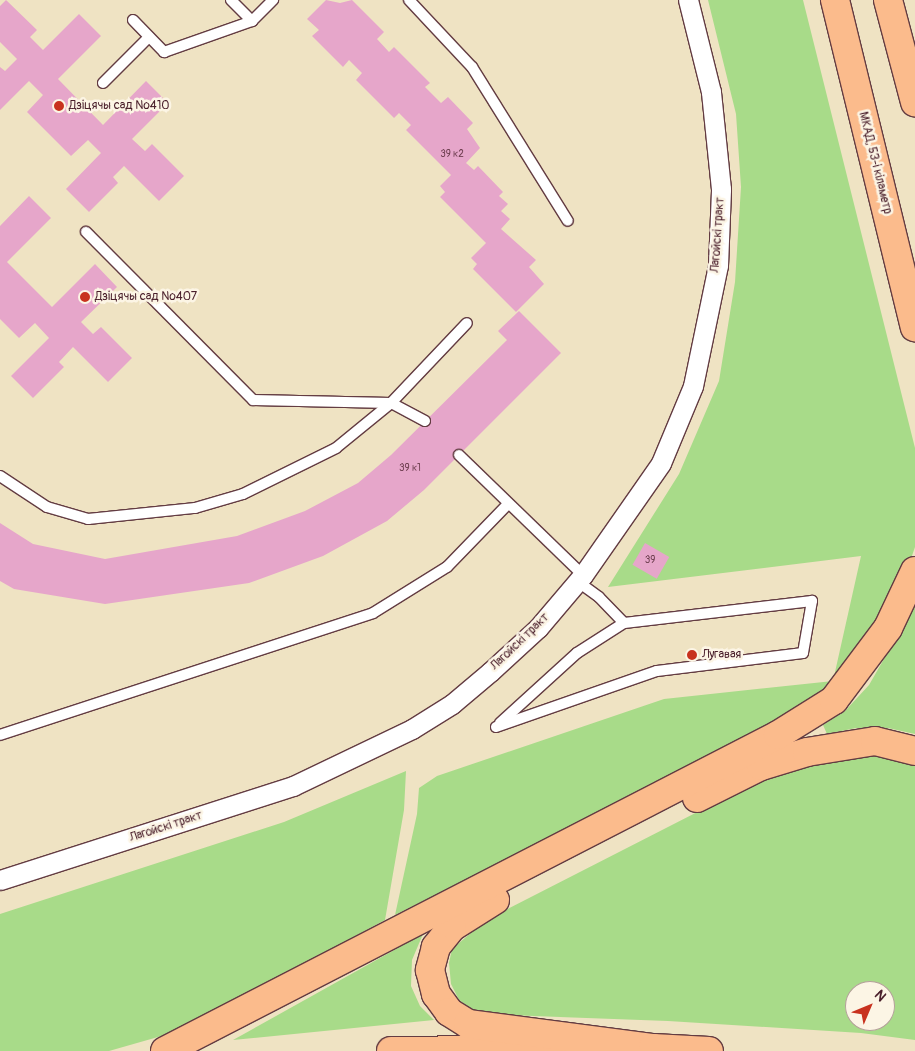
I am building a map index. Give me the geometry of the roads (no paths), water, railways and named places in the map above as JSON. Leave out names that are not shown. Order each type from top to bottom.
[{"type":"main road","name":"МКАД, 53-і кіламетр","points":[[835,0],[915,327]]},
{"type":"main road","points":[[888,0],[915,102]]},
{"type":"main road","points":[[165,1051],[778,735],[834,700],[888,628],[915,572]]},
{"type":"main road","points":[[653,1048],[468,1024],[449,1012],[436,994],[430,970],[436,947],[452,927],[484,906],[761,766],[807,752],[876,741],[915,751]]},
{"type":"main road","points":[[391,1051],[653,1048],[710,1051]]},
{"type":"street","name":"Лагойскі тракт","points":[[0,880],[293,786],[412,730],[452,704],[497,666],[538,628],[580,578],[661,463],[692,386],[718,265],[721,189],[711,92],[688,0]]},
{"type":"lane","points":[[231,0],[252,21]]},
{"type":"lane","points":[[132,20],[164,52],[252,21],[273,0]]},
{"type":"lane","points":[[409,0],[472,67],[568,221]]},
{"type":"lane","points":[[103,83],[149,36]]},
{"type":"lane","points":[[86,232],[253,400],[391,403],[425,421]]},
{"type":"lane","points":[[0,476],[47,507],[88,519],[195,508],[243,494],[336,448],[391,403],[467,323]]},
{"type":"lane","points":[[459,455],[624,623]]},
{"type":"lane","points":[[0,736],[373,613],[447,567],[508,504]]},
{"type":"lane","points":[[812,601],[803,653],[656,671],[496,727],[577,653],[624,623],[663,619],[812,601]]},
{"type":"place","name":"Дзіцячы сад №410","points":[[59,106]]},
{"type":"place","name":"Дзіцячы сад №407","points":[[85,297]]},
{"type":"place","name":"Лугавая","points":[[692,655]]}]
